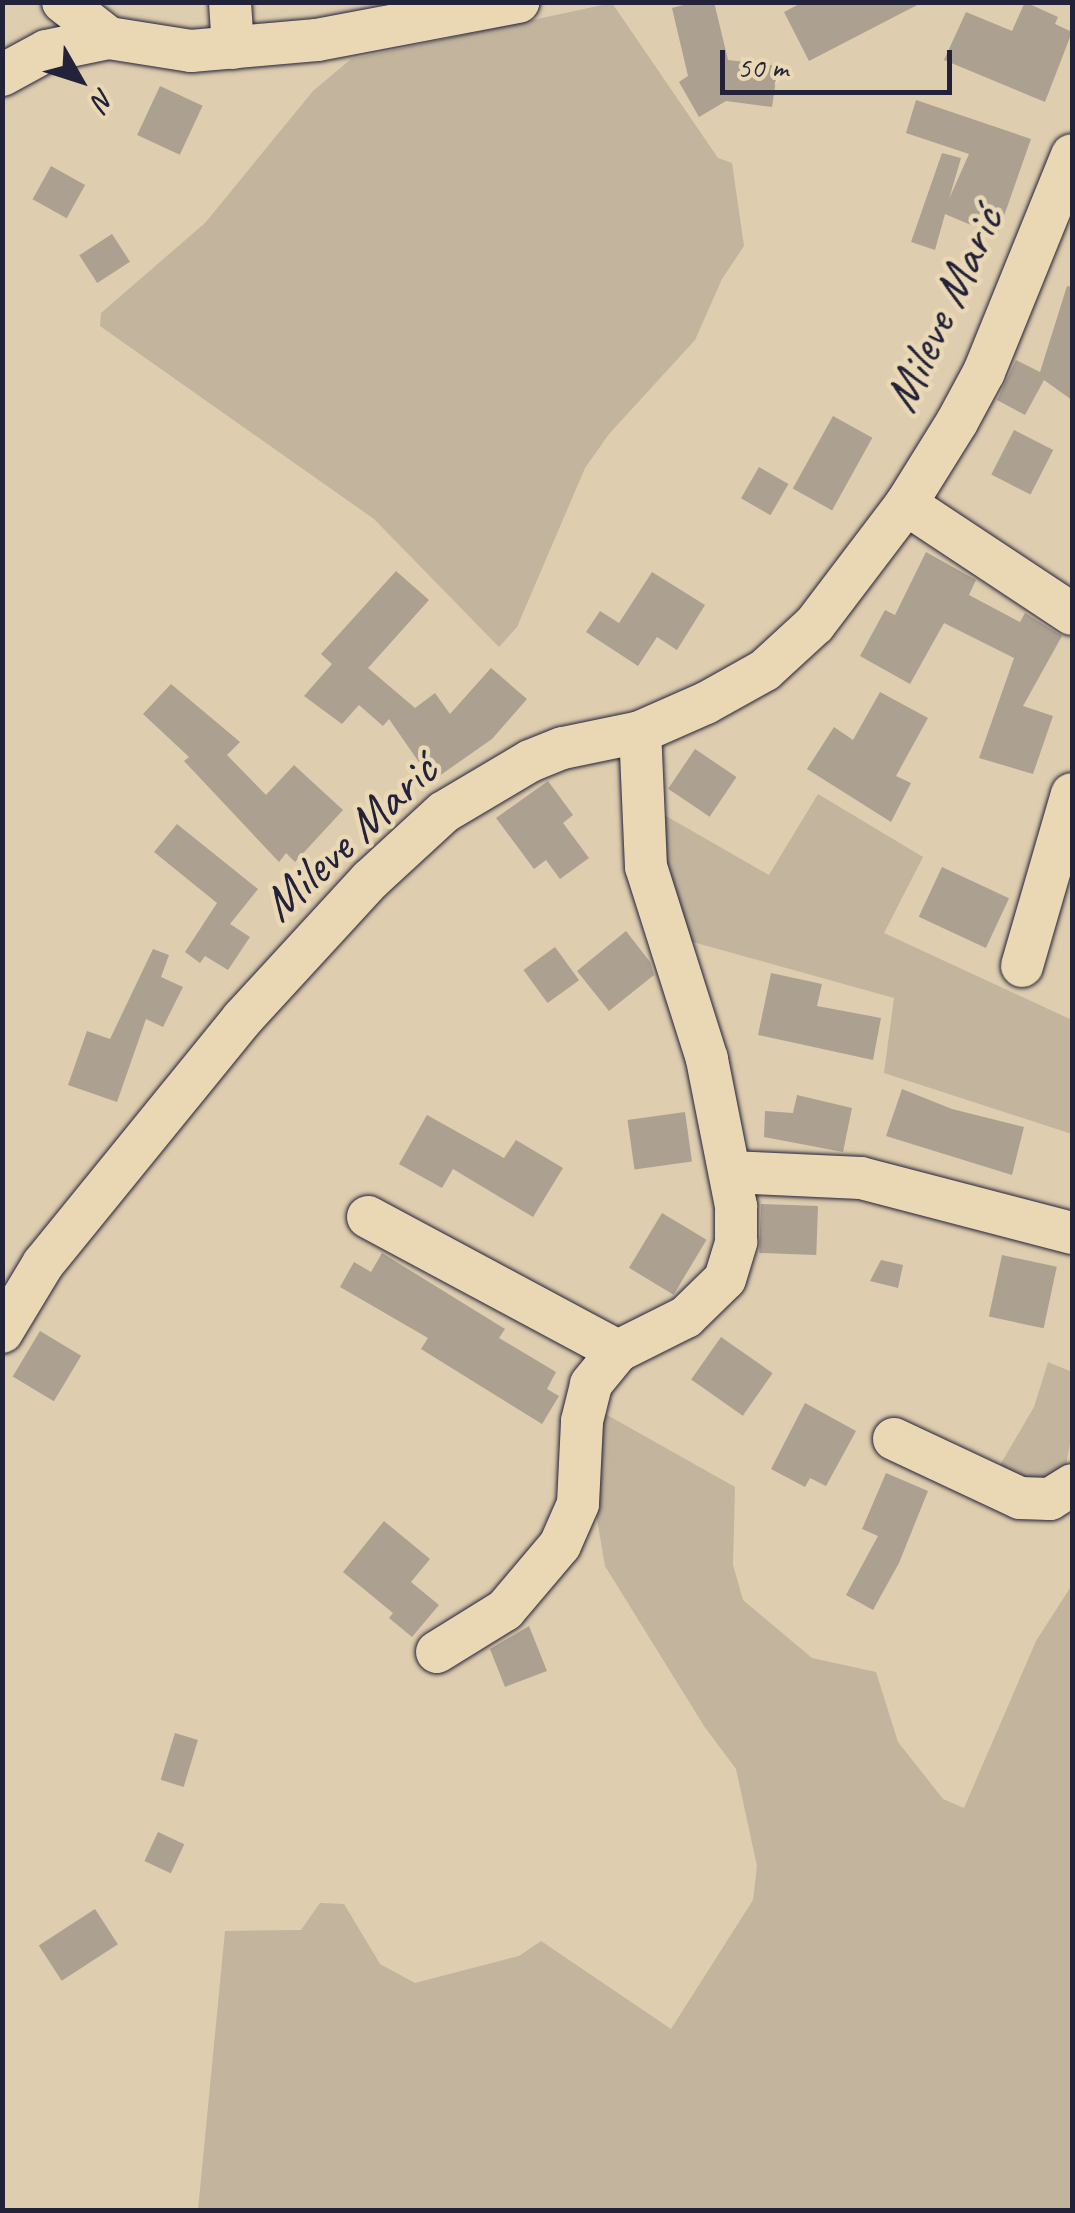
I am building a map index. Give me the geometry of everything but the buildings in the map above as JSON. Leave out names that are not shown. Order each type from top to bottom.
[{"type":"street","points":[[46,50],[57,20],[53,2]]},
{"type":"street","points":[[63,2],[109,38]]},
{"type":"street","points":[[230,2],[233,48]]},
{"type":"street","points":[[2,74],[46,50],[109,38],[191,50],[233,48],[317,40],[518,2]]},
{"type":"street","name":"Mileve Marić","points":[[2,1332],[43,1264],[118,1166],[242,1019],[388,863],[444,812],[530,761],[563,748],[640,732],[765,670],[815,624],[906,504],[984,372],[1072,155]]},
{"type":"street","points":[[906,504],[1072,614]]},
{"type":"street","points":[[437,1652],[505,1610],[560,1546],[578,1504],[582,1421],[591,1384],[618,1351],[686,1317],[725,1279],[736,1242],[731,1172],[707,1059],[646,867],[640,732]]},
{"type":"street","points":[[1022,966],[1072,794]]},
{"type":"street","points":[[731,1172],[861,1178],[1072,1233]]},
{"type":"street","points":[[368,1217],[618,1351]]},
{"type":"street","points":[[894,1439],[1020,1498],[1050,1500],[1072,1486]]},
{"type":"shaded area","points":[[612,3],[718,158],[732,163],[744,246],[722,279],[695,340],[609,434],[585,468],[517,627],[499,647],[374,519],[100,326],[101,313],[205,223],[313,91],[351,59]]},
{"type":"shaded area","points":[[818,794],[923,857],[884,933],[1072,1020],[1072,1134],[884,1073],[894,998],[689,941],[663,860],[659,812],[769,875]]},
{"type":"shaded area","points":[[1048,1362],[1072,1372],[1072,1431],[1065,1472],[1043,1485],[996,1472],[1034,1407]]},
{"type":"shaded area","points":[[600,1411],[735,1487],[733,1565],[743,1600],[812,1658],[876,1672],[898,1742],[943,1799],[964,1808],[1036,1641],[1072,1585],[1072,2210],[198,2210],[225,1931],[301,1930],[320,1903],[344,1904],[380,1964],[415,1983],[519,1956],[541,1941],[671,2029],[753,1900],[757,1866],[736,1769],[704,1726],[605,1566],[596,1513]]}]
